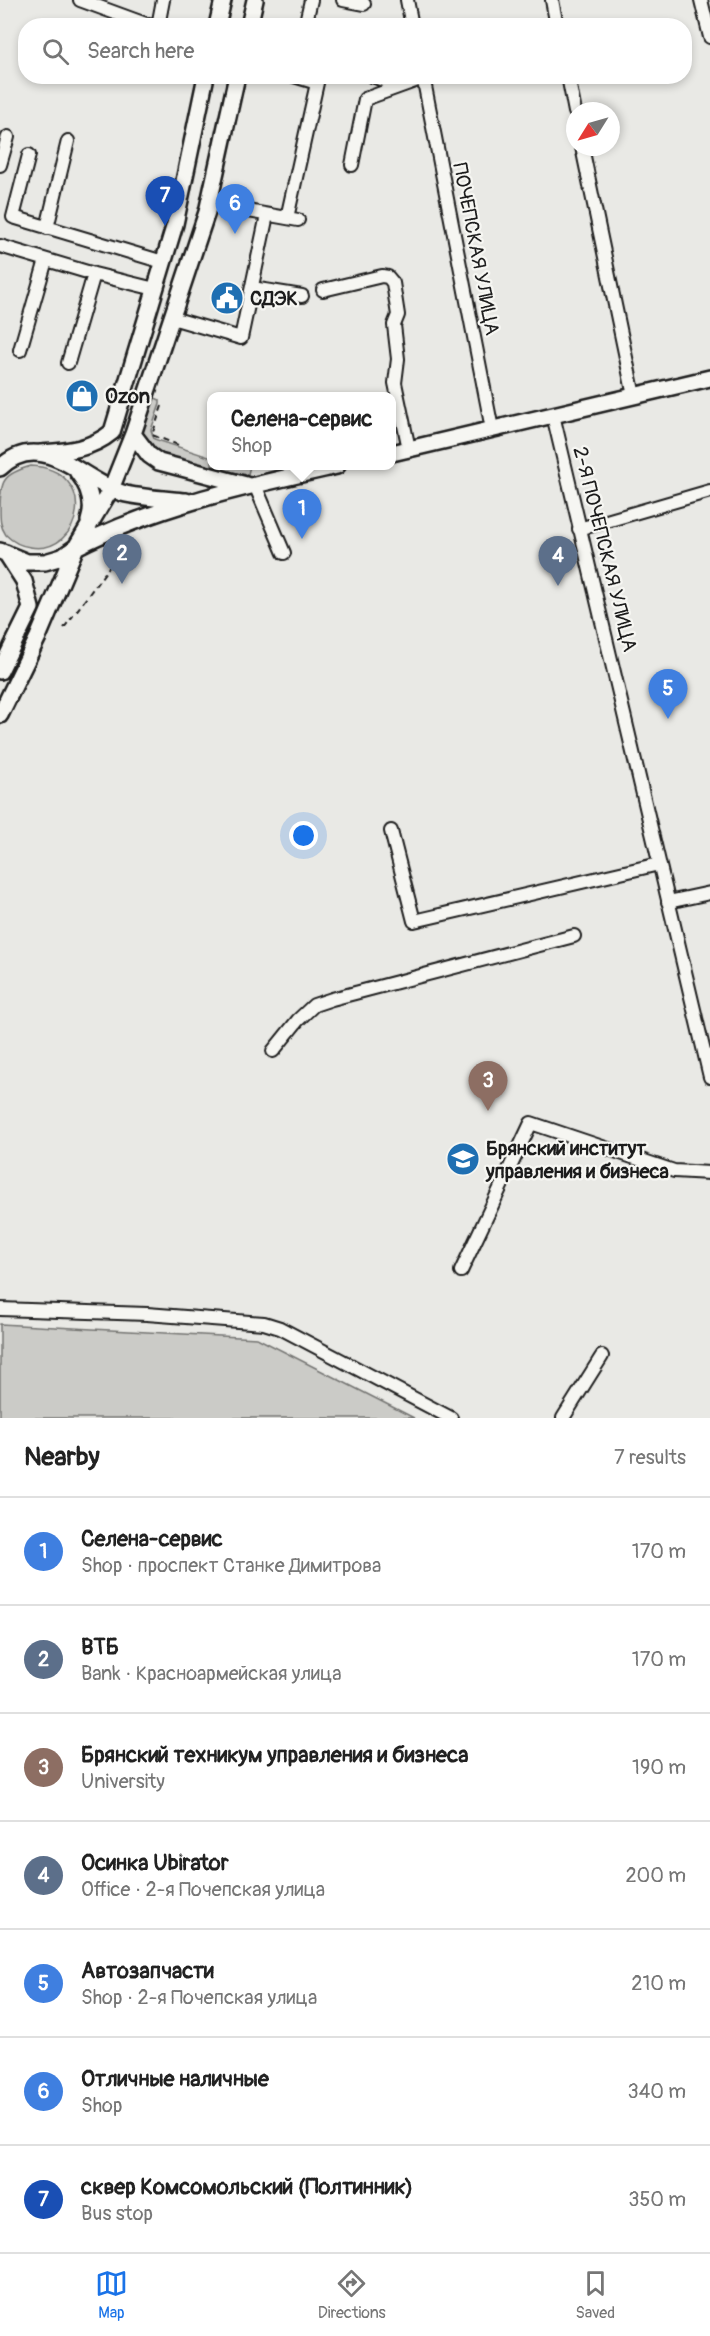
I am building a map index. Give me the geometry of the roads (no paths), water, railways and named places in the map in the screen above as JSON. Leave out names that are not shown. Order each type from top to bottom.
[{"type":"main road","points":[[219,18],[223,0]]},
{"type":"main road","points":[[251,18],[255,0]]},
{"type":"main road","points":[[0,468],[22,455],[78,449],[99,442],[112,432],[175,225],[204,84]]},
{"type":"main road","points":[[0,714],[38,637],[76,546],[111,489],[133,434],[209,204],[235,84]]},
{"type":"main road","points":[[396,452],[710,378]]},
{"type":"main road","points":[[133,434],[149,456],[167,466],[252,485]]},
{"type":"main road","points":[[40,453],[58,457],[111,489],[126,494],[189,502]]},
{"type":"main road","points":[[73,467],[84,480],[90,497],[91,515],[86,532]]},
{"type":"main road","points":[[3,551],[27,562],[45,562],[62,557],[76,546],[113,528],[189,502],[304,470]]},
{"type":"main road","points":[[0,671],[31,608],[24,581],[3,551]]},
{"type":"street","points":[[80,0],[129,18]]},
{"type":"street","points":[[160,18],[163,0]]},
{"type":"street","points":[[307,18],[311,0]]},
{"type":"street","points":[[343,0],[364,4]]},
{"type":"street","points":[[407,0],[410,18]]},
{"type":"street","points":[[552,0],[555,18]]},
{"type":"street","points":[[701,0],[710,37]]},
{"type":"street","points":[[209,204],[293,219],[317,84]]},
{"type":"street","points":[[394,84],[400,86]]},
{"type":"street","points":[[352,165],[366,99],[405,84]]},
{"type":"street","name":"ПОЧЕПСКАЯ УЛИЦА","points":[[424,84],[492,429]]},
{"type":"street","points":[[570,84],[573,102]]},
{"type":"street","points":[[0,165],[8,137]]},
{"type":"street","points":[[47,228],[68,141]]},
{"type":"street","points":[[29,155],[13,217],[163,262]]},
{"type":"street","points":[[584,156],[634,396]]},
{"type":"street","points":[[172,318],[242,338],[267,214]]},
{"type":"street","points":[[0,246],[94,274],[155,289]]},
{"type":"street","points":[[20,350],[46,260]]},
{"type":"street","points":[[68,363],[94,274]]},
{"type":"street","points":[[322,290],[382,276],[388,277],[393,283],[398,315],[394,325],[398,359],[395,383],[409,449]]},
{"type":"street","points":[[252,288],[302,296]]},
{"type":"street","name":"2-Я ПОЧЕПСКАЯ УЛИЦА","points":[[553,416],[710,1077]]},
{"type":"street","points":[[252,485],[284,553]]},
{"type":"street","points":[[579,529],[710,491]]},
{"type":"street","points":[[391,831],[414,921],[659,864]]},
{"type":"street","points":[[668,902],[710,893]]},
{"type":"street","points":[[273,1051],[298,1020],[314,1005],[574,936]]},
{"type":"street","points":[[461,1271],[531,1123],[674,1171],[710,1173]]},
{"type":"street","points":[[0,1309],[147,1314],[264,1323],[280,1328],[451,1418]]},
{"type":"street","points":[[563,1418],[602,1356]]},
{"type":"place","name":"сквер Комсомольский (Полтинник)","points":[[165,226]]},
{"type":"place","name":"Отличные наличные","points":[[235,234]]},
{"type":"place","name":"СДЭК","points":[[227,298]]},
{"type":"place","name":"Ozon","points":[[82,396]]},
{"type":"place","name":"Селена-сервис","points":[[302,539]]},
{"type":"place","name":"ВТБ","points":[[122,584]]},
{"type":"place","name":"Осинка Ubirator","points":[[558,586]]},
{"type":"place","name":"Автозапчасти","points":[[668,719]]},
{"type":"place","name":"Брянский техникум управления и бизнеса","points":[[488,1111]]},
{"type":"place","name":"Брянский институт управления и бизнеса","points":[[463,1159]]}]
